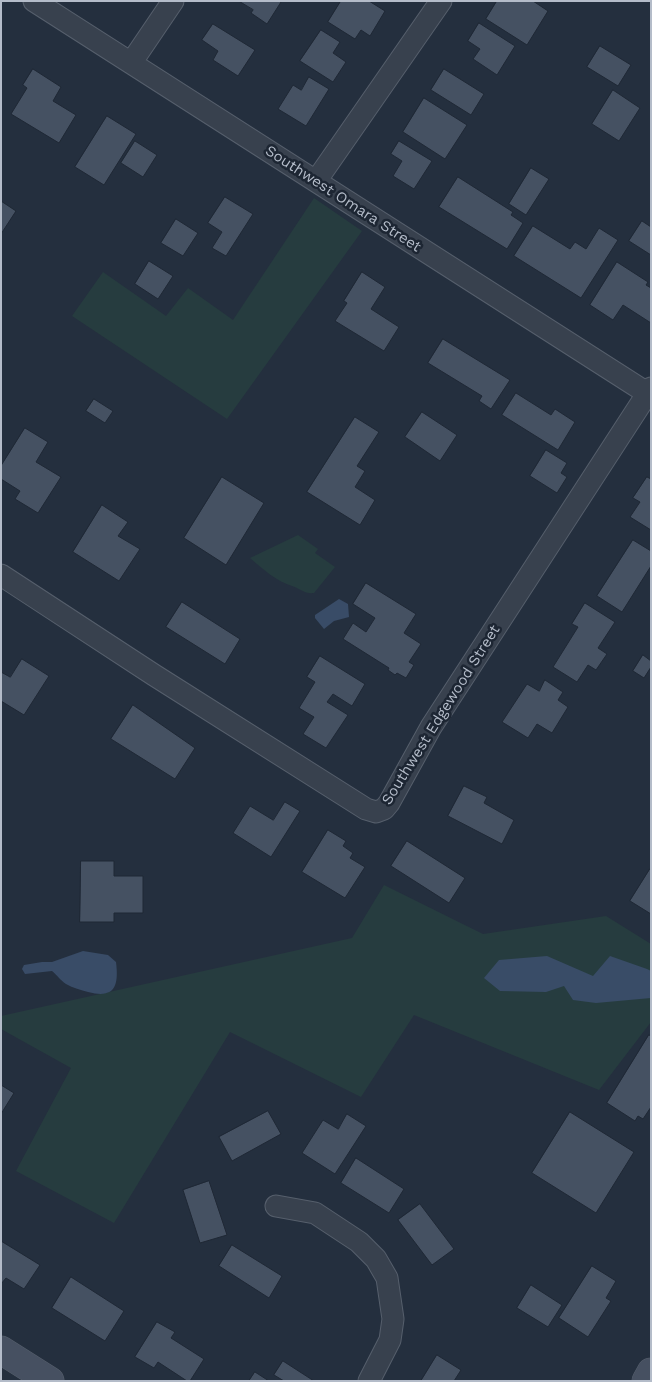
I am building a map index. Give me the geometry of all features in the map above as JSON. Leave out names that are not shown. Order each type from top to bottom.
[{"type":"main road","points":[[1,1350],[50,1381]]},
{"type":"main road","points":[[646,1381],[651,1372]]},
{"type":"street","name":"Southwest Omara Street","points":[[34,1],[649,391]]},
{"type":"street","points":[[131,63],[173,1]]},
{"type":"street","points":[[316,181],[441,1]]},
{"type":"street","name":"Southwest Edgewood Street","points":[[1,575],[154,675],[366,808],[376,812],[384,809],[389,803],[431,727],[649,391]]},
{"type":"street","points":[[276,1206],[315,1213],[359,1242],[376,1259],[383,1272],[392,1300],[393,1319],[390,1340],[369,1381]]},
{"type":"green space","points":[[314,198],[362,231],[227,419],[72,316],[103,272],[166,316],[188,288],[233,320]]},
{"type":"green space","points":[[298,535],[318,549],[315,553],[335,567],[314,593],[305,592],[270,575],[250,558]]},
{"type":"green space","points":[[384,885],[483,934],[606,916],[651,944],[651,1022],[599,1090],[414,1015],[361,1097],[230,1032],[114,1223],[16,1171],[71,1068],[1,1029],[1,1016],[352,938]]},
{"type":"water","points":[[339,599],[348,604],[349,617],[334,621],[324,629],[315,618],[315,615]]},
{"type":"water","points":[[83,951],[108,955],[116,962],[116,984],[110,992],[97,994],[74,988],[52,971],[25,974],[22,969],[24,965],[52,962]]},
{"type":"water","points":[[547,956],[593,976],[610,956],[647,969],[651,971],[651,998],[596,1003],[573,1000],[564,986],[546,992],[500,991],[484,978],[499,960]]},
{"type":"building","points":[[239,1],[281,2],[267,24],[251,13],[253,10]]},
{"type":"building","points":[[341,1],[369,1],[385,11],[370,36],[361,30],[355,39],[328,22]]},
{"type":"building","points":[[497,1],[533,1],[548,11],[527,45],[486,19]]},
{"type":"building","points":[[479,23],[515,46],[497,75],[473,59],[480,49],[468,41]]},
{"type":"building","points":[[213,24],[255,50],[238,76],[213,60],[218,51],[202,40]]},
{"type":"building","points":[[321,30],[340,42],[333,53],[346,62],[333,82],[300,61]]},
{"type":"building","points":[[600,46],[631,65],[618,86],[587,67]]},
{"type":"building","points":[[33,69],[61,87],[53,101],[76,115],[59,143],[11,114],[27,88],[23,85]]},
{"type":"building","points":[[444,69],[484,94],[471,115],[431,90]]},
{"type":"building","points":[[309,77],[329,89],[306,126],[278,109],[293,85],[301,90]]},
{"type":"building","points":[[613,90],[640,108],[619,141],[592,124]]},
{"type":"building","points":[[424,98],[467,125],[445,159],[403,132]]},
{"type":"building","points":[[107,116],[136,134],[104,185],[75,167]]},
{"type":"building","points":[[135,141],[157,155],[143,177],[121,163]]},
{"type":"building","points":[[399,141],[432,161],[414,189],[393,176],[402,161],[391,154]]},
{"type":"building","points":[[531,168],[549,179],[526,215],[509,204]]},
{"type":"building","points":[[458,177],[513,212],[511,215],[523,223],[507,249],[439,207]]},
{"type":"building","points":[[225,197],[253,214],[226,256],[212,248],[222,232],[208,223]]},
{"type":"building","points":[[1,201],[16,211],[1,234]]},
{"type":"building","points":[[176,219],[198,233],[183,256],[161,243]]},
{"type":"building","points":[[642,221],[651,227],[651,255],[629,241]]},
{"type":"building","points":[[533,226],[570,249],[575,242],[586,249],[599,228],[618,240],[581,298],[514,256]]},
{"type":"building","points":[[149,261],[173,276],[158,299],[135,284]]},
{"type":"building","points":[[617,262],[648,282],[646,285],[651,288],[651,323],[623,305],[613,320],[590,305]]},
{"type":"building","points":[[362,272],[385,287],[371,309],[399,327],[384,351],[335,321],[347,303],[344,301]]},
{"type":"building","points":[[443,339],[510,380],[491,409],[479,401],[482,396],[428,363]]},
{"type":"building","points":[[516,393],[551,415],[555,409],[575,422],[558,450],[502,415]]},
{"type":"building","points":[[94,399],[113,411],[105,423],[86,411]]},
{"type":"building","points":[[422,412],[457,435],[440,461],[405,437]]},
{"type":"building","points":[[355,417],[379,432],[357,466],[365,471],[355,487],[375,500],[360,525],[307,492]]},
{"type":"building","points":[[25,428],[48,442],[36,462],[61,477],[38,513],[15,499],[20,491],[1,479],[1,466]]},
{"type":"building","points":[[546,450],[567,463],[561,473],[567,477],[557,493],[530,476]]},
{"type":"building","points":[[222,477],[264,503],[226,565],[184,538]]},
{"type":"building","points":[[647,477],[651,479],[651,530],[630,517],[640,502],[633,498]]},
{"type":"building","points":[[102,505],[128,522],[118,536],[140,549],[119,581],[73,552]]},
{"type":"building","points":[[633,540],[651,551],[651,566],[622,612],[597,596]]},
{"type":"building","points":[[366,583],[416,614],[404,633],[421,644],[409,662],[414,665],[406,678],[397,673],[395,675],[388,670],[389,668],[343,639],[353,623],[366,632],[375,618],[353,604]]},
{"type":"building","points":[[182,602],[240,639],[225,664],[166,627]]},
{"type":"building","points":[[585,603],[615,622],[598,648],[607,654],[596,670],[588,665],[577,682],[553,667],[578,627],[572,624]]},
{"type":"building","points":[[643,655],[651,661],[651,667],[644,678],[633,671]]},
{"type":"building","points":[[320,656],[365,684],[352,706],[333,694],[327,702],[348,715],[326,748],[303,734],[314,717],[299,708],[315,682],[307,677]]},
{"type":"building","points":[[22,659],[49,676],[24,715],[1,701],[1,672],[10,677]]},
{"type":"building","points":[[545,680],[563,692],[558,700],[568,707],[552,733],[537,724],[528,738],[502,722],[527,684],[539,691]]},
{"type":"building","points":[[133,705],[195,748],[175,779],[111,739]]},
{"type":"building","points":[[464,786],[487,797],[484,803],[514,820],[502,844],[448,816]]},
{"type":"building","points":[[285,802],[300,811],[271,857],[233,833],[250,806],[273,820]]},
{"type":"building","points":[[328,830],[346,841],[343,846],[353,853],[350,858],[365,867],[345,898],[302,872]]},
{"type":"building","points":[[407,841],[465,878],[449,903],[391,866]]},
{"type":"building","points":[[81,861],[114,861],[114,876],[143,876],[143,913],[114,913],[114,922],[80,922]]},
{"type":"building","points":[[651,869],[651,914],[630,901]]},
{"type":"building","points":[[649,1035],[651,1036],[651,1107],[643,1119],[638,1116],[635,1121],[607,1103]]},
{"type":"building","points":[[1,1085],[14,1093],[1,1114]]},
{"type":"building","points":[[268,1111],[281,1134],[232,1161],[219,1137]]},
{"type":"building","points":[[570,1112],[634,1152],[596,1213],[532,1173]]},
{"type":"building","points":[[347,1114],[366,1126],[335,1174],[302,1153],[323,1120],[338,1129]]},
{"type":"building","points":[[356,1158],[404,1189],[389,1213],[341,1183]]},
{"type":"building","points":[[209,1181],[227,1235],[200,1243],[183,1190]]},
{"type":"building","points":[[420,1204],[454,1249],[432,1265],[398,1220]]},
{"type":"building","points":[[1,1241],[40,1265],[24,1289],[6,1278],[1,1284]]},
{"type":"building","points":[[232,1245],[282,1276],[269,1298],[219,1266]]},
{"type":"building","points":[[592,1266],[616,1281],[606,1298],[611,1301],[588,1337],[559,1318]]},
{"type":"building","points":[[71,1277],[124,1311],[105,1341],[52,1308]]},
{"type":"building","points":[[531,1285],[562,1305],[548,1327],[517,1308]]},
{"type":"building","points":[[157,1322],[175,1332],[171,1338],[204,1359],[190,1381],[187,1381],[158,1362],[154,1368],[135,1357]]},
{"type":"building","points":[[437,1355],[461,1370],[454,1381],[421,1381]]},
{"type":"building","points":[[283,1361],[314,1381],[284,1381],[274,1375]]},
{"type":"building","points":[[255,1372],[269,1381],[249,1381]]}]
